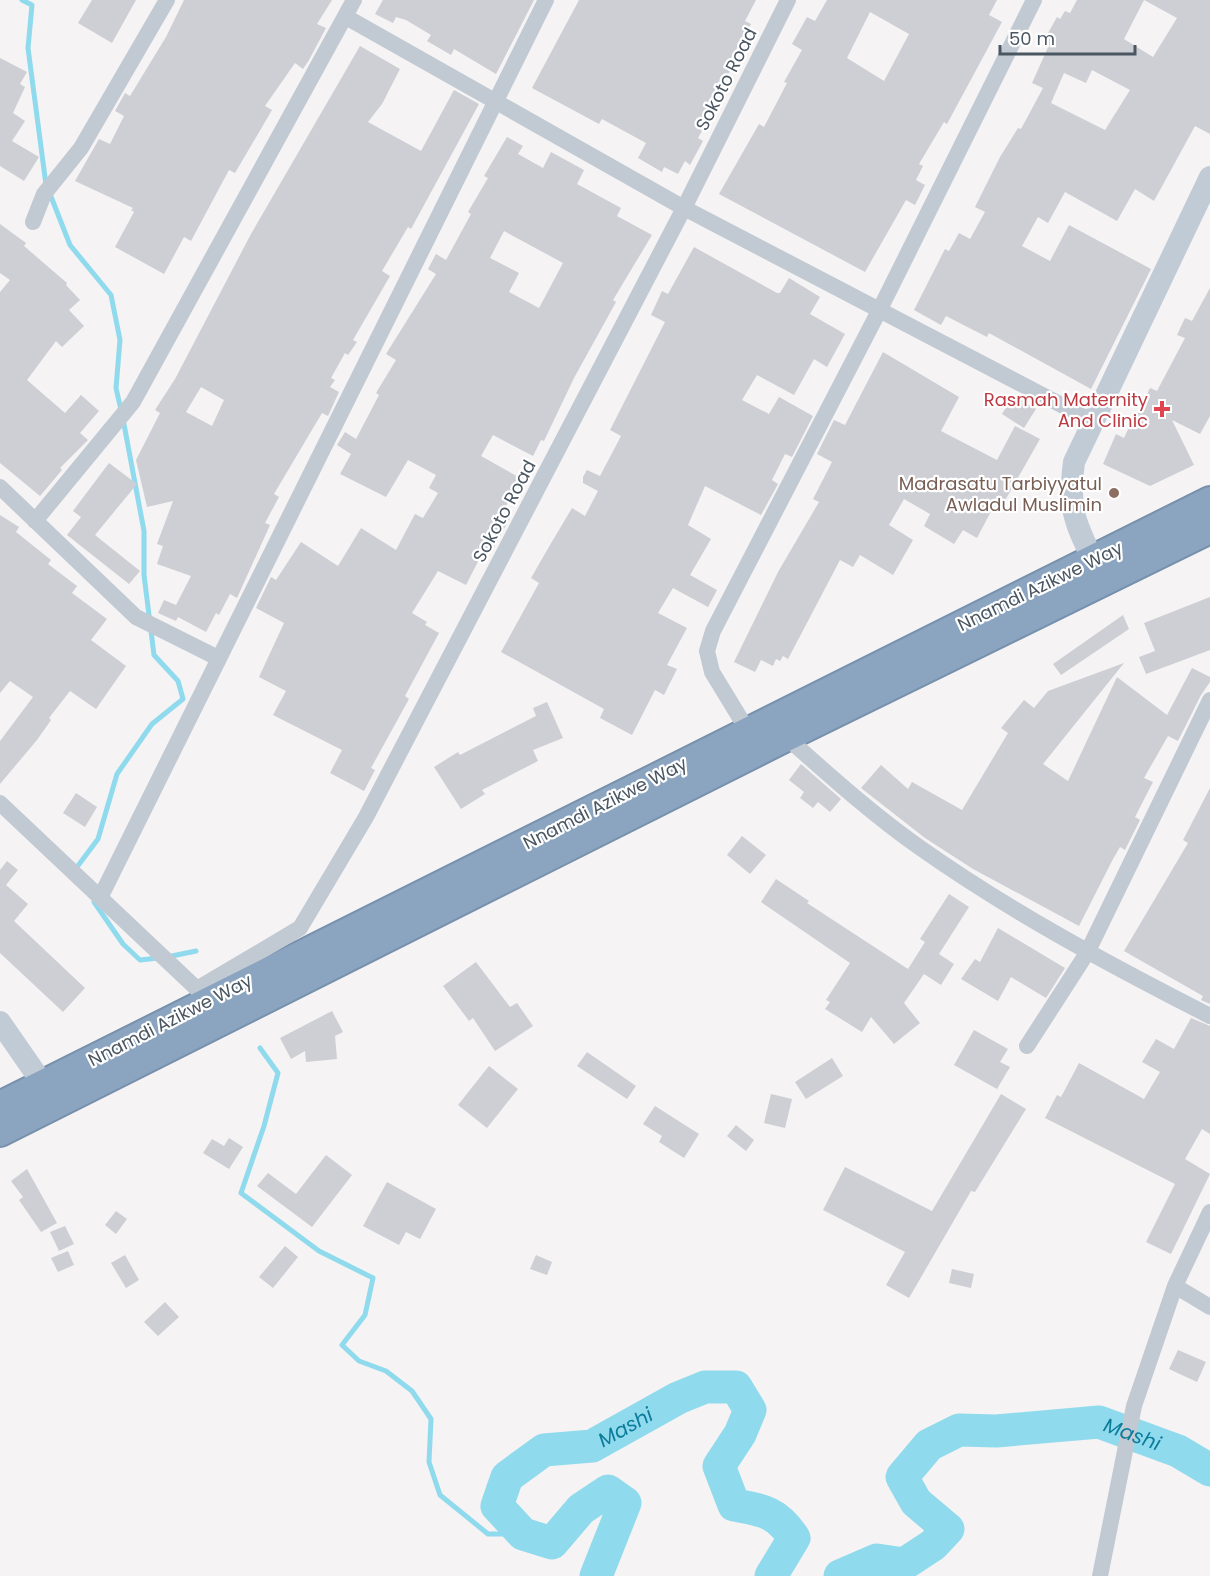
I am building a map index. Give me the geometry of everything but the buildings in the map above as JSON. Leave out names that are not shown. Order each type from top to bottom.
[{"type":"highway","name":"Nnamdi Azikwe Way","points":[[0,1132],[48,1095],[748,731],[1210,501]]},
{"type":"highway","name":"Nnamdi Azikwe Way","points":[[0,1106],[48,1095],[1210,529]]},
{"type":"street","points":[[33,222],[44,194],[81,148],[167,0]]},
{"type":"street","points":[[35,521],[133,402],[354,0]]},
{"type":"street","points":[[0,803],[101,896],[546,0]]},
{"type":"street","name":"Sokoto Road","points":[[101,896],[197,990],[300,928],[366,817],[684,207],[788,0]]},
{"type":"street","points":[[748,731],[712,672],[707,651],[713,631],[880,309],[1034,0]]},
{"type":"street","points":[[346,17],[496,99],[684,207],[1092,421]]},
{"type":"street","points":[[1093,560],[1073,519],[1070,490],[1074,462],[1210,177]]},
{"type":"street","points":[[0,487],[142,620],[218,658]]},
{"type":"street","points":[[1026,1046],[1087,953],[1210,700]]},
{"type":"street","points":[[786,737],[918,847],[1087,953],[1210,1016]]},
{"type":"street","points":[[0,1022],[48,1095]]},
{"type":"street","points":[[1100,1576],[1131,1417],[1175,1286],[1210,1212]]},
{"type":"street","points":[[1175,1286],[1210,1307]]},
{"type":"waterway","points":[[22,0],[32,5],[28,48],[46,185]]},
{"type":"waterway","points":[[50,194],[70,245],[111,295],[120,340],[116,388],[121,410]]},
{"type":"waterway","points":[[74,871],[98,839],[117,774],[152,724],[183,699],[178,681],[154,655],[144,575],[144,531],[123,419]]},
{"type":"waterway","points":[[94,902],[123,944],[140,960],[158,958]]},
{"type":"waterway","points":[[167,957],[196,951]]},
{"type":"waterway","points":[[260,1048],[278,1073],[264,1126],[241,1193],[319,1251],[373,1278],[365,1315],[342,1345],[359,1361],[386,1371],[412,1391],[431,1419],[429,1462],[440,1495],[488,1534],[523,1534]]},
{"type":"waterway","name":"Mashi","points":[[596,1576],[625,1503],[608,1491],[581,1509],[552,1543],[523,1534],[497,1506],[507,1477],[544,1450],[592,1446],[678,1398],[705,1387],[736,1387],[750,1410],[740,1434],[719,1466],[734,1505],[775,1517],[794,1538],[771,1576]]},
{"type":"waterway","name":"Mashi","points":[[840,1576],[877,1560],[904,1564],[933,1545],[948,1529],[916,1502],[902,1477],[929,1445],[959,1430],[996,1431],[1099,1422],[1178,1451],[1210,1470]]},
{"type":"place","name":"Rasmah Maternity And Clinic","points":[[1162,409]]},
{"type":"place","name":"Madrasatu Tarbiyyatul Awladul Muslimin","points":[[1114,493]]}]
